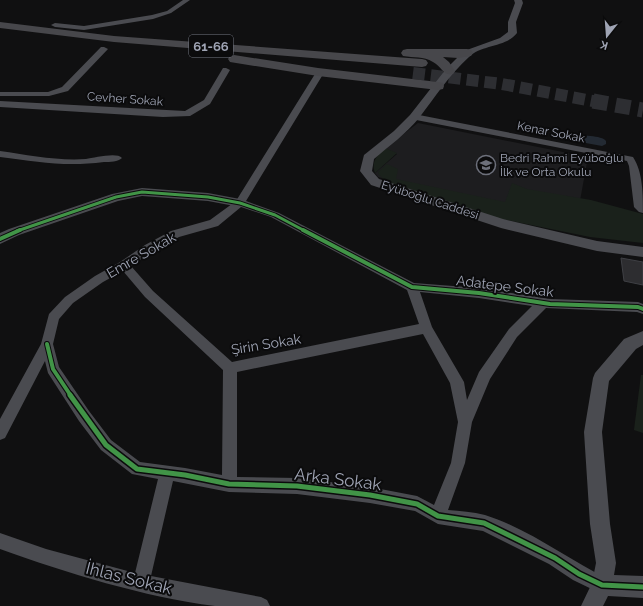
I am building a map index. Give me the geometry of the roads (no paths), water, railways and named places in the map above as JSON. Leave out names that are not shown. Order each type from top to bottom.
[{"type":"main road","name":"61-66","points":[[0,25],[114,39],[240,48],[320,49],[420,58],[437,58],[444,63],[449,71]]},
{"type":"main road","name":"61-66","points":[[68,45],[229,65],[318,72],[438,86]]},
{"type":"main road","name":"61-66","points":[[420,58],[467,53]]},
{"type":"main road","name":"61-66","points":[[229,65],[413,73]]},
{"type":"street","points":[[55,25],[84,28],[153,17],[169,12],[184,0]]},
{"type":"street","name":"Eyüboğlu Caddesi","points":[[518,0],[519,4],[512,22],[513,33],[503,40],[467,53],[449,71],[414,117],[398,133],[368,158],[366,171],[375,182],[501,223],[597,246],[643,252]]},
{"type":"street","points":[[0,94],[50,94],[65,89],[104,49]]},
{"type":"street","name":"Cevher Sokak","points":[[0,104],[163,114],[187,114],[207,102],[229,65]]},
{"type":"street","name":"Emre Sokak","points":[[0,433],[47,344],[53,317],[69,300],[99,279],[124,265],[149,248],[174,234],[214,223],[240,203],[318,76]]},
{"type":"street","name":"Kenar Sokak","points":[[414,117],[630,159],[634,166],[639,208],[643,210]]},
{"type":"street","points":[[0,154],[54,162],[85,162],[117,158]]},
{"type":"street","points":[[0,239],[14,232],[116,197],[142,192],[208,198],[240,203]]},
{"type":"street","name":"Adatepe Sokak","points":[[240,203],[275,215],[412,287],[479,293],[543,302],[638,307],[643,309]]},
{"type":"street","name":"Şirin Sokak","points":[[124,265],[148,294],[230,368],[426,328]]},
{"type":"street","points":[[412,287],[426,328],[457,382],[465,422]]},
{"type":"street","points":[[438,516],[458,463],[465,422],[484,376],[513,333],[543,302]]},
{"type":"street","points":[[592,606],[602,585],[606,563],[600,524],[593,432],[601,378],[630,344],[643,337]]},
{"type":"street","name":"Arka Sokak","points":[[47,344],[53,369],[84,416],[106,445],[137,469],[185,475],[229,484],[297,486],[370,495],[417,504],[438,516],[484,523],[491,526],[555,558],[579,574],[602,585]]},
{"type":"street","points":[[229,484],[230,368]]},
{"type":"street","points":[[141,584],[167,473]]},
{"type":"street","name":"İhlas Sokak","points":[[0,541],[46,557],[141,584],[261,606]]},
{"type":"street","points":[[602,585],[643,588]]},
{"type":"tunnel","points":[[413,73],[502,84],[598,102]]},
{"type":"tunnel","points":[[593,101],[643,110]]},
{"type":"place","name":"Bedri Rahmi Eyüboğlu İlk ve Orta Okulu","points":[[486,165]]}]
